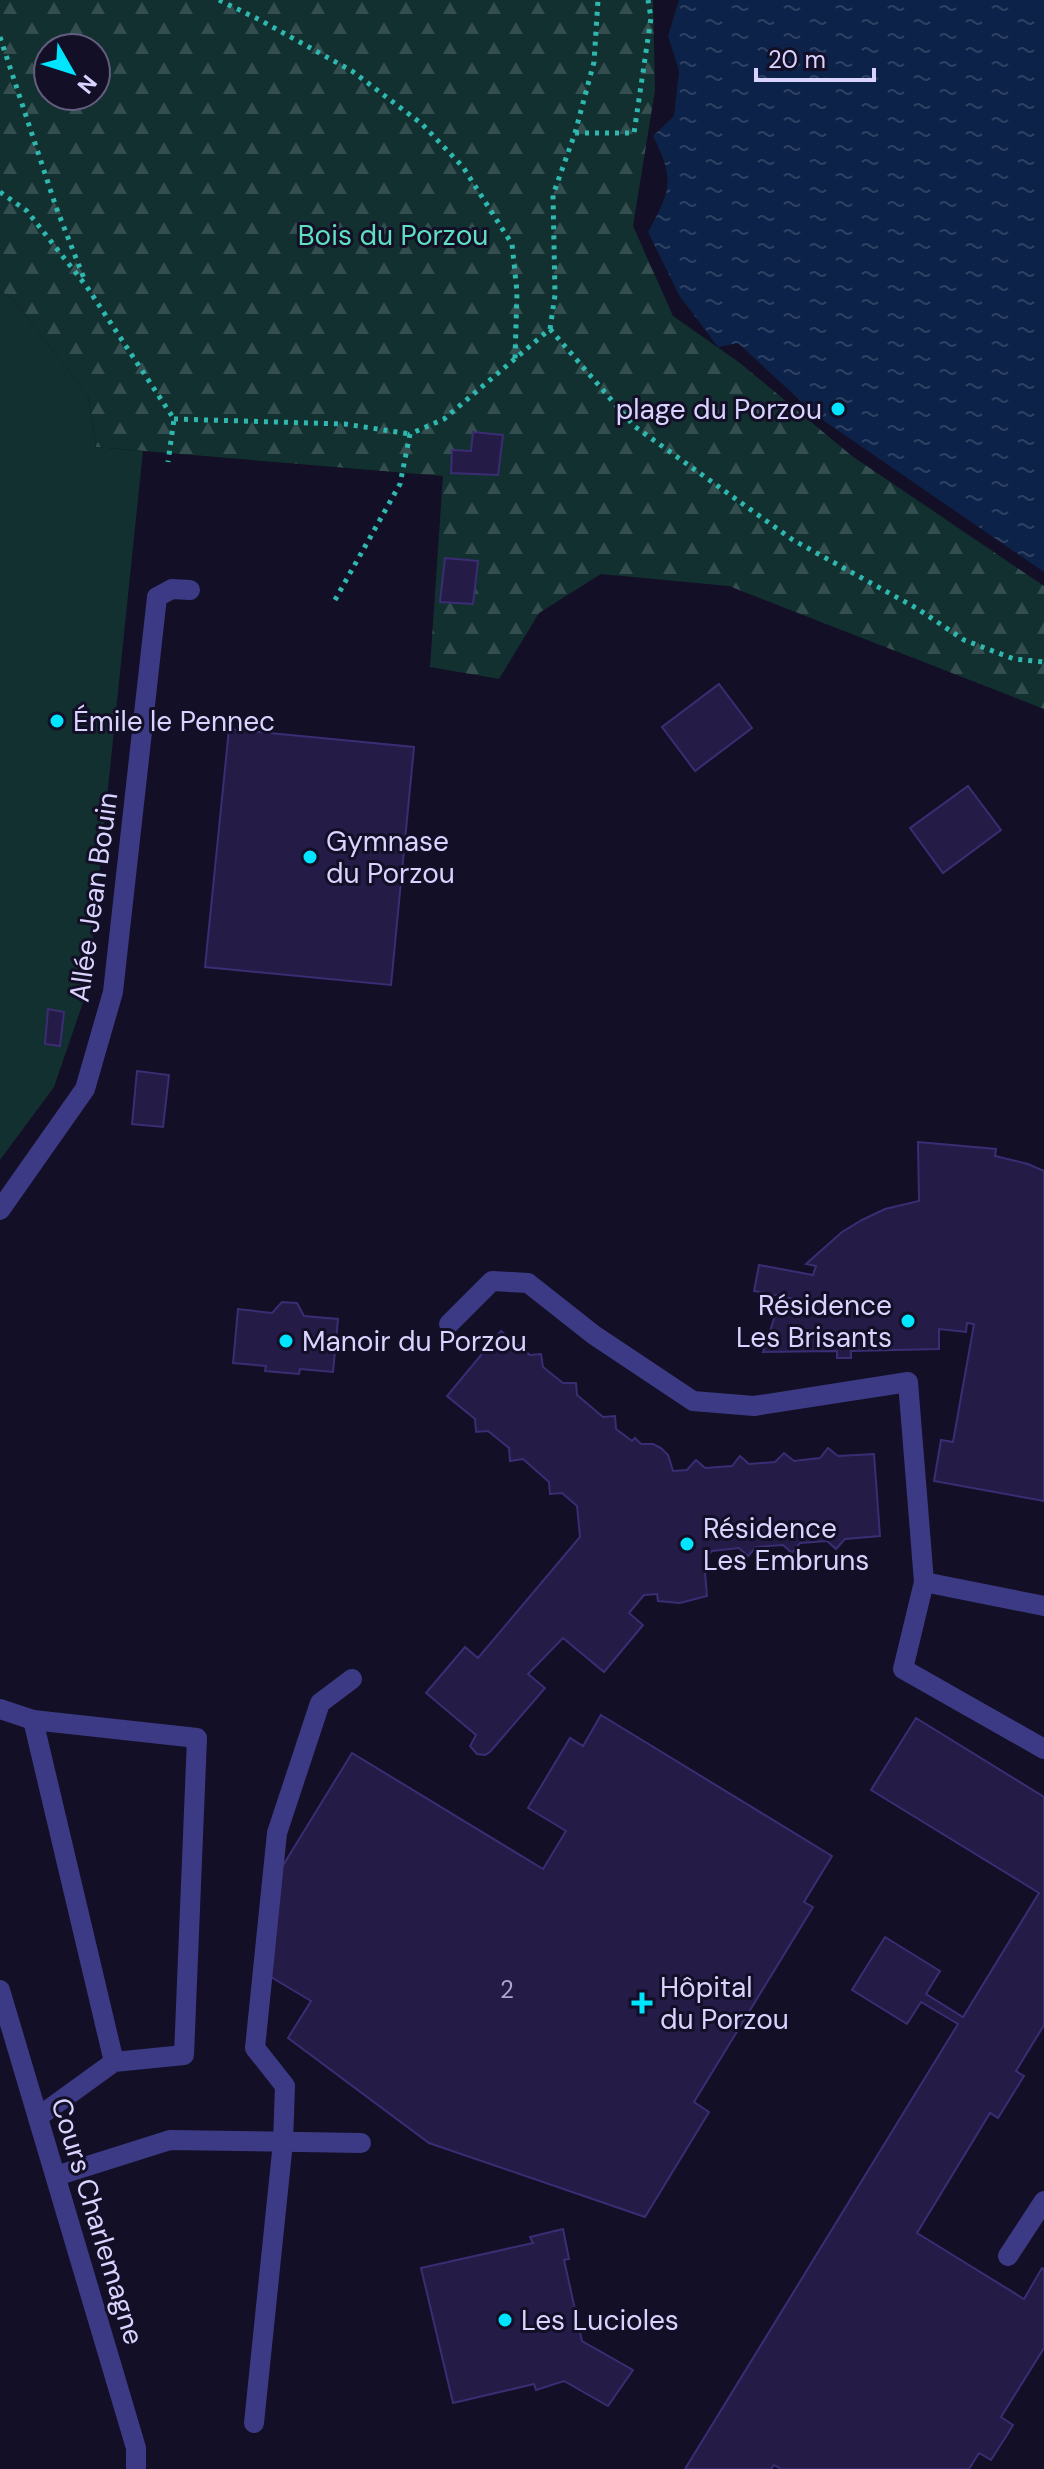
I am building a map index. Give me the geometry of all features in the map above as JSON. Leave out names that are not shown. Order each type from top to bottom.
[{"type":"street","name":"Allée Jean Bouin","points":[[0,1210],[85,1089],[113,992],[157,597],[172,589],[190,590]]},
{"type":"street","points":[[449,1324],[492,1281],[528,1283],[594,1335],[693,1401],[754,1406],[908,1382],[924,1582],[903,1669],[1044,1749]]},
{"type":"street","points":[[924,1582],[1044,1606]]},
{"type":"street","points":[[254,2423],[283,2142],[285,2086],[255,2048],[277,1833],[320,1703],[352,1679]]},
{"type":"street","points":[[0,1709],[33,1720],[197,1738],[184,2055],[114,2062],[38,2117]]},
{"type":"street","points":[[33,1720],[114,2062]]},
{"type":"street","name":"Cours Charlemagne","points":[[0,1990],[136,2448],[136,2469]]},
{"type":"street","points":[[56,2176],[170,2140],[361,2143]]},
{"type":"street","points":[[1008,2256],[1044,2201]]},
{"type":"path","points":[[219,0],[352,71],[422,124],[463,167],[512,244],[517,292],[515,359]]},
{"type":"path","points":[[174,419],[345,424],[410,434],[444,419],[550,329],[555,295],[553,195],[575,133],[594,62],[598,0]]},
{"type":"path","points":[[575,133],[634,133],[651,18],[648,0]]},
{"type":"path","points":[[0,37],[56,207],[87,287]]},
{"type":"path","points":[[0,192],[27,211],[87,287],[174,419],[168,462]]},
{"type":"path","points":[[550,329],[634,426],[793,540],[918,609],[964,640],[1014,659],[1044,662]]},
{"type":"path","points":[[335,600],[400,484],[410,434]]},
{"type":"green space","name":"Bois du Porzou","points":[[0,0],[653,0],[655,90],[633,226],[673,316],[740,363],[852,456],[1044,586],[1044,709],[729,586],[601,574],[539,613],[499,679],[430,667],[443,476],[96,447],[88,396],[13,299],[0,291]]},
{"type":"green space","name":"Émile le Pennec","points":[[0,291],[13,299],[88,396],[96,447],[143,451],[87,991],[54,1087],[0,1160]]},
{"type":"water","points":[[679,0],[1044,0],[1044,572],[817,416],[738,343],[718,347],[679,295],[648,232],[662,206],[667,185],[665,163],[653,136],[674,116],[679,71],[668,36]]},
{"type":"building","points":[[473,432],[503,435],[498,475],[451,473],[452,450],[471,451]]},
{"type":"building","points":[[445,558],[478,561],[473,604],[440,602]]},
{"type":"building","points":[[719,684],[752,728],[695,771],[662,727]]},
{"type":"building","name":"Gymnase du Porzou","points":[[229,729],[414,747],[391,985],[205,967]]},
{"type":"building","points":[[968,786],[1001,830],[943,873],[910,828]]},
{"type":"building","points":[[48,1009],[64,1012],[60,1046],[45,1044]]},
{"type":"building","points":[[137,1071],[169,1075],[163,1127],[132,1124]]},
{"type":"building","name":"Résidence Les Brisants","points":[[918,1142],[996,1149],[995,1156],[1044,1171],[1044,1501],[934,1481],[941,1440],[953,1442],[974,1324],[967,1323],[966,1332],[939,1329],[939,1349],[851,1351],[851,1358],[837,1358],[837,1351],[763,1352],[781,1302],[794,1304],[795,1299],[754,1291],[759,1265],[813,1275],[816,1266],[806,1264],[842,1232],[885,1209],[919,1201]]},
{"type":"building","name":"Manoir du Porzou","points":[[282,1302],[297,1303],[304,1316],[338,1319],[333,1372],[300,1369],[299,1374],[265,1371],[266,1366],[233,1363],[238,1309],[272,1313]]},
{"type":"building","name":"Résidence Les Embruns","points":[[501,1331],[530,1355],[541,1354],[543,1367],[563,1383],[576,1383],[577,1395],[603,1417],[615,1416],[616,1429],[632,1441],[635,1438],[641,1444],[661,1448],[668,1455],[673,1471],[687,1470],[696,1460],[705,1468],[732,1466],[740,1456],[749,1464],[775,1462],[784,1453],[794,1461],[820,1458],[828,1448],[838,1456],[874,1454],[880,1536],[845,1539],[836,1549],[827,1541],[800,1543],[792,1553],[783,1545],[756,1547],[748,1556],[739,1548],[712,1551],[704,1560],[707,1596],[680,1603],[658,1601],[657,1594],[644,1595],[629,1613],[643,1625],[604,1672],[563,1638],[528,1674],[545,1688],[490,1752],[477,1754],[470,1746],[476,1735],[426,1693],[465,1647],[478,1658],[580,1537],[577,1506],[562,1493],[550,1494],[549,1482],[523,1459],[510,1461],[509,1448],[488,1431],[476,1432],[475,1419],[447,1396]]},
{"type":"building","points":[[601,1715],[832,1856],[804,1902],[813,1907],[694,2102],[709,2112],[645,2217],[429,2143],[288,2038],[311,2001],[271,1977],[282,1867],[352,1753],[543,1869],[566,1831],[528,1808],[570,1738],[583,1746]]},
{"type":"building","points":[[916,1718],[1044,1797],[1044,2025],[1016,2071],[1024,2076],[998,2118],[990,2113],[917,2233],[1024,2299],[1044,2269],[1044,2348],[1001,2417],[1013,2425],[1007,2435],[991,2460],[979,2453],[969,2469],[781,2469],[774,2465],[771,2469],[685,2469],[958,2024],[921,2002],[907,2024],[852,1990],[885,1937],[940,1971],[926,1994],[963,2017],[1039,1893],[871,1790]]},
{"type":"building","name":"Les Lucioles","points":[[563,2229],[569,2259],[564,2260],[582,2341],[633,2370],[608,2406],[564,2381],[536,2390],[534,2384],[453,2403],[421,2268],[533,2243],[530,2237]]},
{"type":"place","name":"plage du Porzou","points":[[838,409]]},
{"type":"place","name":"Émile le Pennec","points":[[57,721]]},
{"type":"place","name":"Gymnase du Porzou","points":[[310,857]]},
{"type":"place","name":"Résidence Les Brisants","points":[[908,1321]]},
{"type":"place","name":"Manoir du Porzou","points":[[286,1341]]},
{"type":"place","name":"Résidence Les Embruns","points":[[687,1544]]},
{"type":"place","name":"Hôpital du Porzou","points":[[642,2003]]},
{"type":"place","name":"Les Lucioles","points":[[505,2320]]}]
